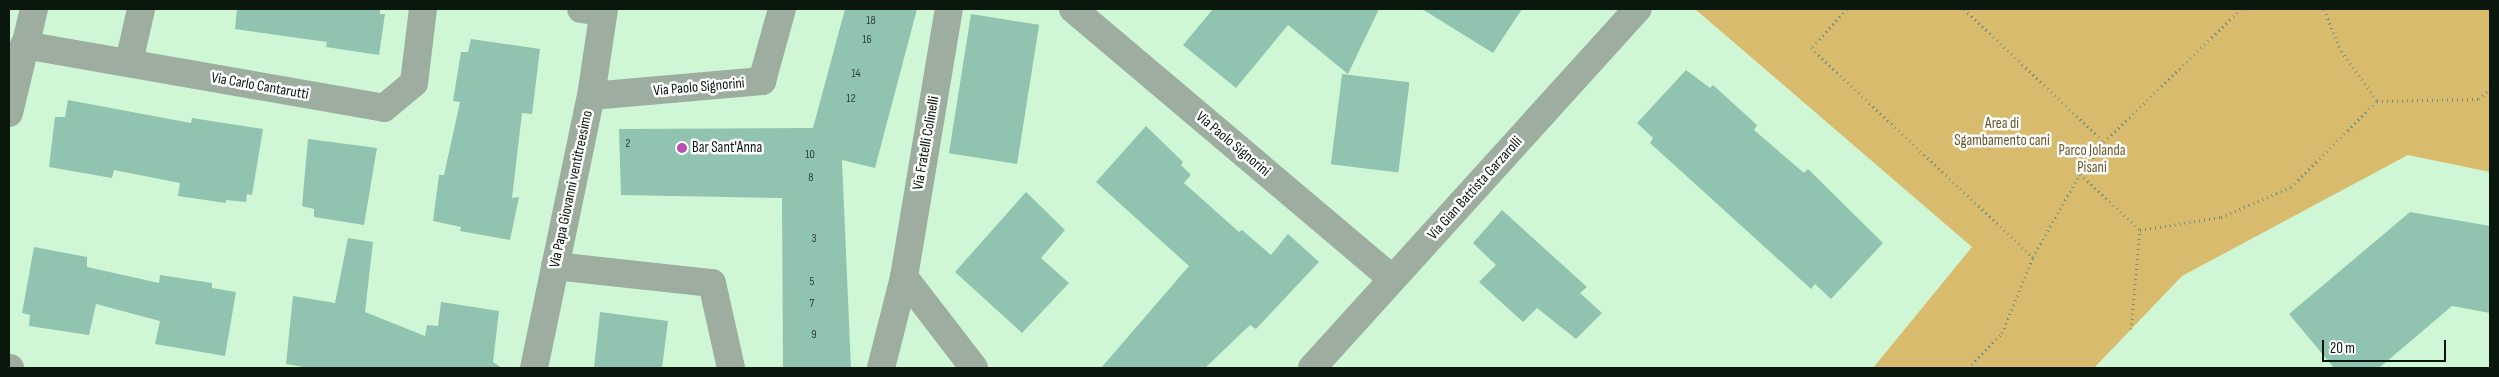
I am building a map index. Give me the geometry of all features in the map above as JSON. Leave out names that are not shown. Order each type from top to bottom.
[{"type":"street","points":[[9,113],[34,9]]},
{"type":"street","points":[[129,62],[141,9]]},
{"type":"street","name":"Via Carlo Cantarutti","points":[[24,45],[384,108],[414,83],[423,9]]},
{"type":"street","name":"Via Paolo Signorini","points":[[591,96],[762,81],[782,9]]},
{"type":"street","name":"Via Fratelli Colinelli","points":[[881,368],[904,277],[949,9]]},
{"type":"street","name":"Via Paolo Signorini","points":[[1073,9],[1392,279]]},
{"type":"street","name":"Via Gian Battista Garzarolli","points":[[1312,368],[1638,9]]},
{"type":"street","name":"Via Papa Giovanni ventitreesimo","points":[[534,368],[591,96],[596,10]]},
{"type":"street","points":[[555,266],[712,283],[731,368]]},
{"type":"street","points":[[904,277],[974,368]]},
{"type":"path","points":[[1847,9],[1811,48],[2033,256]]},
{"type":"path","points":[[1964,9],[2104,142]]},
{"type":"path","points":[[1968,368],[2002,333],[2033,256],[2080,174],[2104,142],[2241,9]]},
{"type":"path","points":[[2324,9],[2341,51],[2377,101]]},
{"type":"path","points":[[2140,230],[2222,217],[2291,187],[2377,101],[2479,99],[2490,89]]},
{"type":"path","points":[[2080,174],[2140,230]]},
{"type":"path","points":[[2131,330],[2140,230]]},
{"type":"green space","name":"Parco Jolanda Pisani","points":[[1695,9],[2490,9],[2490,172],[2408,155],[2182,276],[2094,368],[1873,368],[1972,247]]},
{"type":"building","points":[[237,9],[380,9],[380,14],[385,14],[379,55],[326,47],[327,42],[235,29]]},
{"type":"building","points":[[845,9],[917,9],[875,168],[842,160],[851,368],[783,368],[782,198],[621,195],[619,129],[813,128]]},
{"type":"building","points":[[1213,9],[1379,9],[1348,74],[1288,25],[1236,88],[1183,45]]},
{"type":"building","points":[[1422,9],[1522,9],[1493,53]]},
{"type":"building","points":[[971,14],[1039,25],[1017,164],[949,153]]},
{"type":"building","points":[[471,39],[540,49],[532,114],[522,113],[512,198],[519,197],[510,240],[460,231],[461,227],[433,221],[439,175],[444,175],[460,102],[453,101],[461,52],[468,52]]},
{"type":"building","points":[[1686,70],[1710,88],[1713,85],[1757,125],[1754,130],[1804,173],[1808,169],[1883,243],[1831,299],[1815,284],[1811,289],[1650,143],[1653,138],[1637,123]]},
{"type":"building","points":[[1342,74],[1409,82],[1398,173],[1331,164]]},
{"type":"building","points":[[68,100],[191,123],[192,118],[263,129],[252,195],[247,194],[246,202],[226,200],[226,203],[178,196],[180,183],[114,170],[112,178],[49,167],[55,117],[65,117]]},
{"type":"building","points":[[1146,126],[1183,162],[1181,165],[1191,175],[1184,183],[1239,232],[1242,230],[1271,255],[1288,234],[1319,262],[1256,329],[1250,325],[1205,368],[1101,368],[1189,266],[1096,182]]},
{"type":"building","points":[[308,139],[377,148],[364,225],[314,217],[314,209],[302,206]]},
{"type":"building","points":[[1026,192],[1065,230],[1041,258],[1069,283],[1022,333],[955,272]]},
{"type":"building","points":[[1502,210],[1587,287],[1580,293],[1602,313],[1576,339],[1537,308],[1523,322],[1479,282],[1496,265],[1473,243]]},
{"type":"building","points":[[2410,212],[2490,226],[2490,313],[2452,306],[2379,368],[2334,368],[2289,314]]},
{"type":"building","points":[[348,238],[373,242],[365,312],[425,336],[427,325],[438,326],[441,302],[499,311],[493,362],[502,368],[310,368],[286,364],[293,296],[335,303]]},
{"type":"building","points":[[34,247],[87,257],[87,267],[159,283],[160,275],[212,283],[212,288],[236,292],[225,356],[155,344],[160,321],[96,304],[89,335],[29,326],[30,315],[22,313]]},
{"type":"building","points":[[600,312],[668,321],[662,368],[594,368]]},
{"type":"place","name":"Bar Sant'Anna","points":[[682,148]]},
{"type":"park label","name":"Area di Sgambamento cani","points":[[2002,132]]}]
